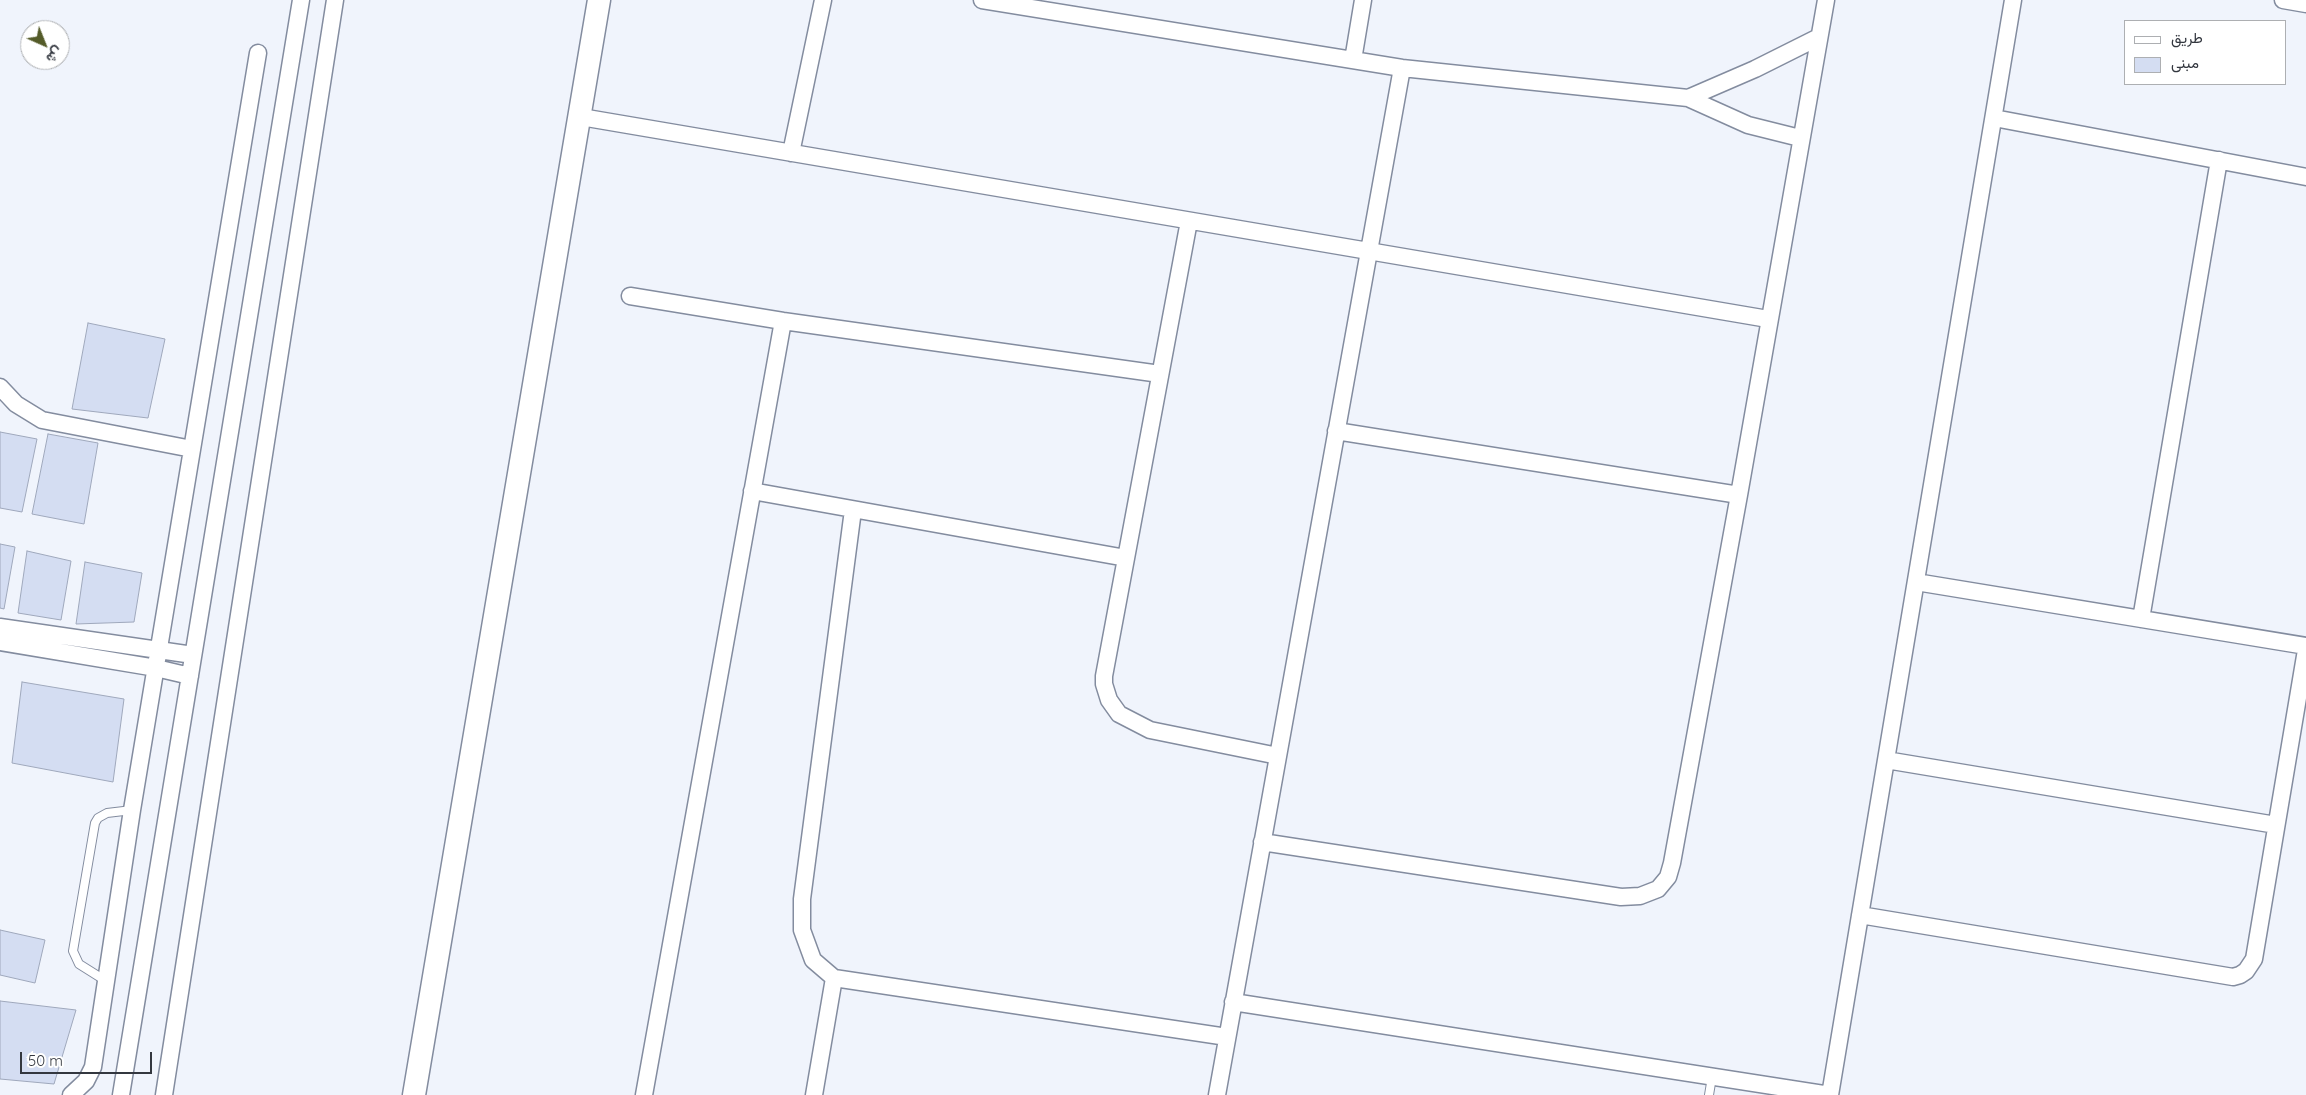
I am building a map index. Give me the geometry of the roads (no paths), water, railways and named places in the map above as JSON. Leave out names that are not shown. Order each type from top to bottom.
[{"type":"street","points":[[121,1095],[301,0]]},
{"type":"street","points":[[164,1095],[335,0]]},
{"type":"street","points":[[414,1095],[599,0]]},
{"type":"street","points":[[791,153],[823,0]]},
{"type":"street","points":[[982,0],[1000,1],[1402,68],[1688,98],[1748,125],[1800,138]]},
{"type":"street","points":[[1353,60],[1363,0]]},
{"type":"street","points":[[1262,842],[1621,897],[1640,896],[1658,889],[1668,877],[1739,495],[1768,319],[1826,0]]},
{"type":"street","points":[[1233,1002],[1830,1095],[2013,0]]},
{"type":"street","points":[[2283,0],[2306,4]]},
{"type":"street","points":[[1688,98],[1720,85],[1818,38]]},
{"type":"street","points":[[71,1095],[86,1081],[93,1067],[132,810],[192,449],[214,283],[258,53]]},
{"type":"street","points":[[1216,1095],[1402,68]]},
{"type":"street","points":[[580,117],[1768,319]]},
{"type":"street","points":[[1994,118],[2306,177]]},
{"type":"street","points":[[2141,619],[2220,160]]},
{"type":"street","points":[[1189,221],[1104,676],[1106,692],[1114,708],[1126,719],[1150,730],[1278,756]]},
{"type":"street","points":[[630,296],[783,321],[1160,374]]},
{"type":"street","points":[[644,1095],[783,321]]},
{"type":"street","points":[[0,387],[16,404],[42,420],[192,449]]},
{"type":"street","points":[[1336,431],[1739,495]]},
{"type":"street","points":[[752,491],[1126,558]]},
{"type":"street","points":[[853,510],[802,899],[802,930],[812,960],[834,978],[1227,1037]]},
{"type":"street","points":[[1916,582],[2306,646]]},
{"type":"street","points":[[0,627],[193,655]]},
{"type":"street","points":[[0,642],[156,668],[190,676]]},
{"type":"street","points":[[1860,915],[2233,977],[2246,971],[2254,959],[2306,650]]},
{"type":"street","points":[[1886,760],[2276,825]]},
{"type":"street","points":[[814,1095],[834,978]]},
{"type":"lane","points":[[106,980],[79,964],[73,951],[95,823],[98,818],[107,813],[132,810]]},
{"type":"lane","points":[[1709,1095],[1712,1076]]}]
